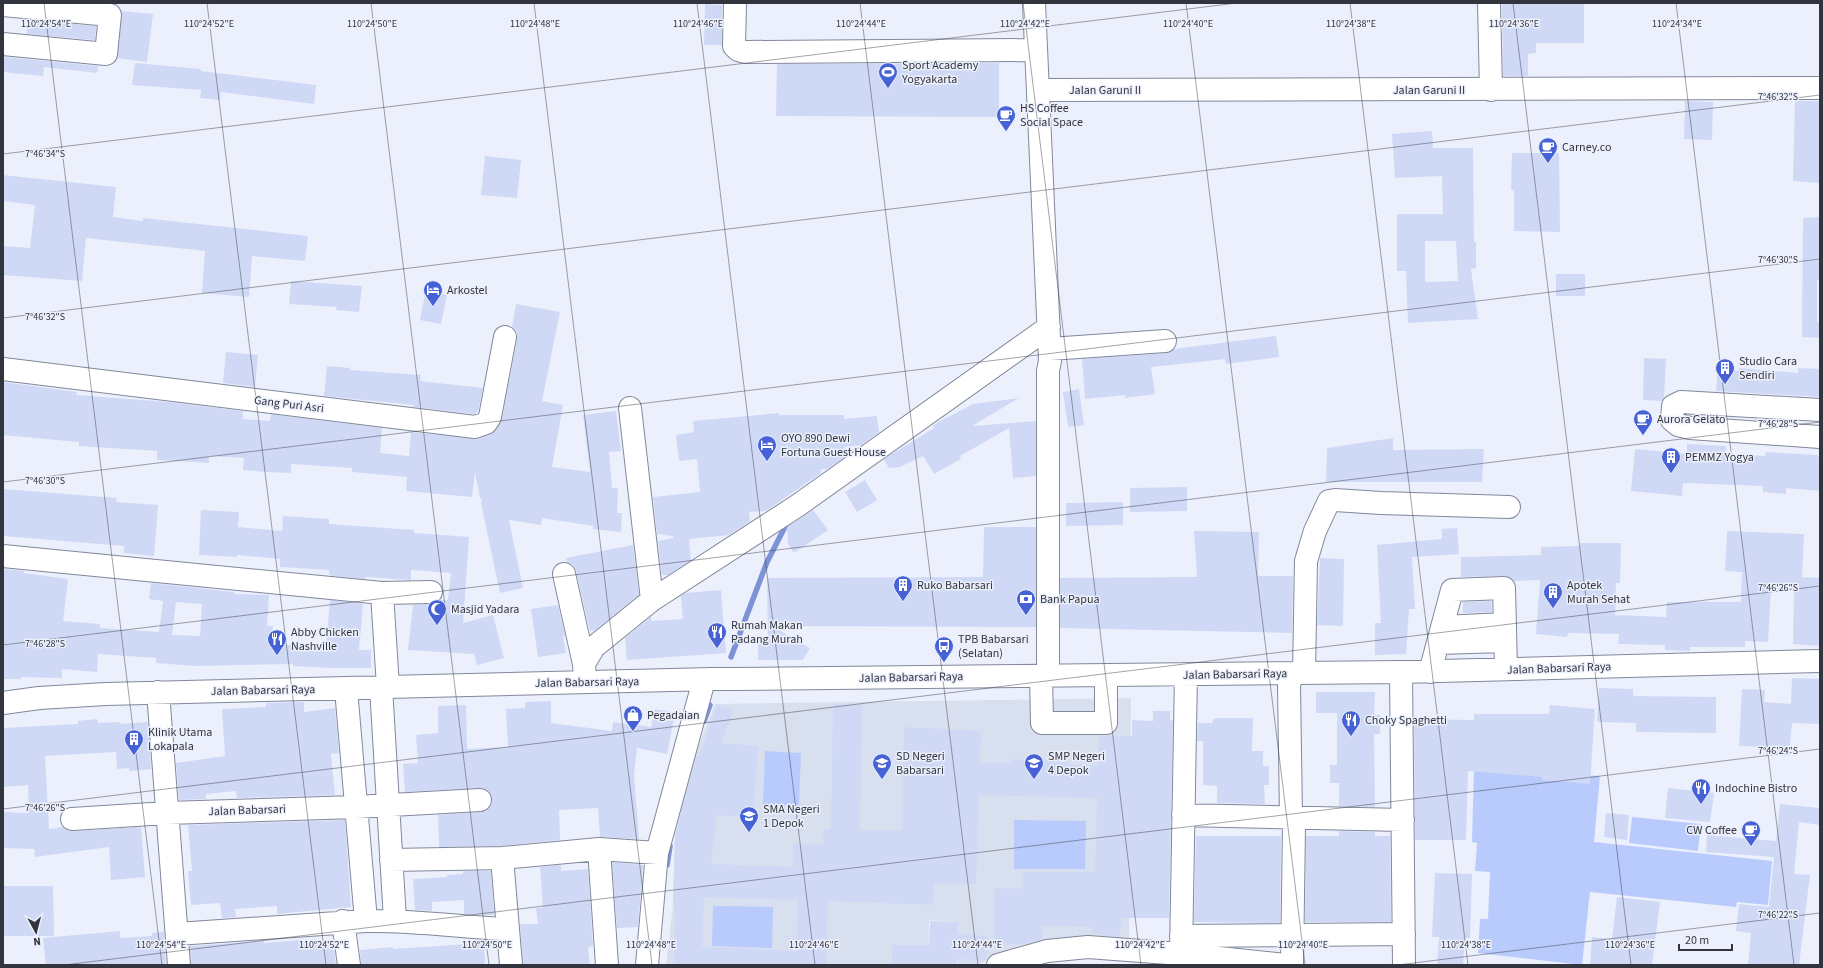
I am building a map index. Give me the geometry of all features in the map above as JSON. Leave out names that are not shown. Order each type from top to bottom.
[{"type":"street","points":[[735,3],[734,46],[738,50],[745,52],[1035,50]]},
{"type":"street","points":[[1034,3],[1040,168],[1050,349],[1042,723],[1106,723],[1106,675]]},
{"type":"street","points":[[1489,3],[1491,90]]},
{"type":"street","points":[[3,5],[110,15],[106,54],[3,44]]},
{"type":"street","name":"Jalan Garuni II","points":[[1038,90],[1820,88]]},
{"type":"street","points":[[585,673],[594,647],[652,600],[796,506],[1049,327]]},
{"type":"street","name":"Gang Puri Asri","points":[[3,369],[475,427],[486,423],[490,417],[505,337]]},
{"type":"street","points":[[1050,349],[1165,341]]},
{"type":"street","points":[[1820,410],[1681,402],[1675,404],[1672,413],[1672,420],[1678,425],[1690,428],[1820,437]]},
{"type":"street","points":[[630,408],[652,600]]},
{"type":"street","points":[[1292,965],[1297,685],[1306,560],[1315,531],[1329,501],[1509,507]]},
{"type":"street","points":[[3,556],[382,593],[431,592]]},
{"type":"street","points":[[564,574],[585,673]]},
{"type":"street","points":[[1430,672],[1452,590],[1504,588],[1506,669]]},
{"type":"street","points":[[382,593],[388,805],[395,920]]},
{"type":"street","points":[[1442,627],[1505,624]]},
{"type":"street","name":"Jalan Babarsari Raya","points":[[3,703],[70,696],[158,692],[346,689],[585,673],[716,680],[1430,672],[1820,661]]},
{"type":"street","points":[[1401,672],[1404,965]]},
{"type":"street","points":[[1181,945],[1186,674]]},
{"type":"street","points":[[647,965],[657,853],[716,680]]},
{"type":"street","points":[[346,689],[366,921]]},
{"type":"street","points":[[158,692],[179,965]]},
{"type":"street","name":"Jalan Babarsari","points":[[72,819],[167,813],[356,807],[480,800]]},
{"type":"street","points":[[1183,815],[1295,820],[1403,820]]},
{"type":"street","points":[[392,860],[502,858],[599,849],[657,853]]},
{"type":"street","points":[[599,849],[608,965]]},
{"type":"street","points":[[502,858],[511,965]]},
{"type":"street","points":[[177,934],[343,921],[395,920],[461,927],[508,929]]},
{"type":"street","points":[[343,921],[349,965]]},
{"type":"street","points":[[998,965],[1027,956],[1068,948],[1181,945],[1293,935],[1404,934]]},
{"type":"street","points":[[1181,945],[1286,965]]},
{"type":"shaded area","points":[[1131,698],[1129,942],[1005,954],[976,965],[957,965],[959,922],[929,920],[928,965],[666,965],[673,906],[675,836],[690,767],[715,704]]},
{"type":"shaded area","points":[[765,751],[801,753],[799,806],[763,804]]},
{"type":"shaded area","points":[[1474,769],[1600,776],[1594,842],[1772,861],[1768,905],[1737,902],[1736,907],[1590,892],[1582,965],[1478,953],[1480,919],[1488,919],[1490,872],[1475,871],[1477,843],[1472,842]]},
{"type":"shaded area","points":[[1632,817],[1701,824],[1698,851],[1629,843]]},
{"type":"shaded area","points":[[1014,820],[1086,821],[1085,869],[1014,869]]},
{"type":"shaded area","points":[[713,906],[773,907],[772,948],[712,946]]},
{"type":"building","points":[[1502,3],[1584,3],[1584,43],[1536,43],[1536,53],[1528,54],[1528,76],[1503,76]]},
{"type":"building","points":[[705,4],[722,5],[722,45],[704,45]]},
{"type":"building","points":[[122,11],[153,14],[147,62],[117,58]]},
{"type":"building","points":[[28,20],[96,26],[95,40],[27,34]]},
{"type":"building","points":[[3,57],[98,66],[97,73],[44,67],[43,76],[10,73],[3,71]]},
{"type":"building","points":[[135,63],[201,69],[201,71],[316,85],[314,104],[221,92],[220,100],[200,98],[201,90],[132,85]]},
{"type":"building","name":"Sport Academy Yogyakarta","points":[[999,63],[999,117],[776,116],[777,64]]},
{"type":"building","points":[[1685,101],[1713,102],[1712,140],[1684,139]]},
{"type":"building","points":[[1795,101],[1820,101],[1820,183],[1793,181]]},
{"type":"building","points":[[1432,131],[1433,148],[1473,148],[1474,242],[1476,242],[1476,268],[1471,269],[1478,319],[1408,323],[1406,271],[1397,271],[1397,214],[1443,214],[1442,176],[1395,178],[1392,134]],"holes":[[[1425,241],[1456,241],[1458,281],[1425,282]]]},
{"type":"building","points":[[1512,153],[1559,153],[1560,232],[1514,231],[1514,190],[1511,190]]},
{"type":"building","points":[[485,156],[521,160],[517,198],[481,195]]},
{"type":"building","points":[[3,175],[116,187],[113,217],[143,221],[143,218],[308,236],[305,261],[252,256],[249,297],[202,293],[205,251],[86,238],[82,281],[3,275],[3,246],[30,248],[35,205],[3,201]]},
{"type":"building","points":[[1820,217],[1820,280],[1817,280],[1817,322],[1820,322],[1820,338],[1802,337],[1803,218]]},
{"type":"building","points":[[1556,274],[1585,274],[1585,296],[1556,296]]},
{"type":"building","points":[[291,281],[362,286],[359,312],[336,310],[337,307],[289,304]]},
{"type":"building","name":"Arkostel","points":[[426,290],[447,295],[441,324],[420,320]]},
{"type":"building","points":[[516,304],[560,312],[542,401],[563,405],[552,467],[590,472],[583,415],[616,411],[621,451],[609,452],[612,488],[618,488],[617,513],[622,513],[621,532],[593,529],[593,526],[542,518],[541,525],[509,520],[523,588],[500,593],[481,503],[482,498],[480,498],[475,472],[472,497],[406,491],[407,477],[352,472],[352,468],[291,464],[291,473],[243,470],[244,458],[209,456],[209,463],[157,460],[157,451],[79,446],[79,442],[3,435],[3,382],[77,392],[76,395],[168,402],[243,411],[243,419],[270,421],[271,414],[382,428],[380,453],[409,456],[411,432],[479,439],[496,430],[502,419],[517,339],[517,332],[512,327]]},
{"type":"building","points":[[1276,336],[1279,357],[1226,364],[1225,359],[1151,367],[1155,394],[1125,398],[1125,395],[1085,399],[1082,359],[1166,353],[1174,349]]},
{"type":"building","points":[[226,352],[258,355],[255,387],[223,383]]},
{"type":"building","points":[[1644,358],[1666,359],[1664,397],[1662,401],[1643,400]]},
{"type":"building","points":[[327,366],[350,368],[350,370],[421,375],[420,381],[483,388],[478,412],[474,414],[413,407],[414,405],[324,396]]},
{"type":"building","points":[[1739,368],[1798,373],[1798,368],[1820,369],[1820,397],[1716,391],[1718,369],[1739,371]]},
{"type":"building","points":[[1079,389],[1084,425],[1068,427],[1063,392]]},
{"type":"building","points":[[1019,398],[972,426],[1036,421],[1036,476],[1013,478],[1009,428],[960,456],[961,459],[934,474],[923,456],[900,467],[889,468],[884,459],[934,428],[933,425],[973,404]]},
{"type":"building","points":[[779,413],[779,415],[844,415],[844,419],[877,416],[879,432],[861,445],[844,447],[845,457],[827,469],[821,469],[821,473],[766,511],[749,512],[750,521],[729,535],[689,539],[691,560],[668,575],[662,575],[658,541],[673,538],[673,536],[657,534],[653,497],[700,492],[697,459],[679,461],[676,435],[694,432],[693,421]]},
{"type":"building","points":[[1393,438],[1393,450],[1484,449],[1482,482],[1326,482],[1327,448]]},
{"type":"building","points":[[1687,444],[1726,446],[1726,454],[1765,456],[1766,452],[1818,455],[1818,457],[1820,457],[1820,491],[1786,488],[1786,494],[1763,492],[1763,486],[1683,483],[1682,496],[1631,491],[1635,449],[1687,454]]},
{"type":"building","points":[[865,480],[877,500],[857,512],[845,492]]},
{"type":"building","points":[[1187,487],[1187,511],[1130,512],[1130,488]]},
{"type":"building","points":[[3,489],[117,498],[116,502],[158,505],[154,556],[124,553],[124,546],[3,536]]},
{"type":"building","points":[[1123,502],[1123,525],[1066,526],[1066,503]]},
{"type":"building","points":[[201,510],[239,512],[238,527],[282,531],[283,516],[329,519],[329,524],[414,530],[414,533],[469,537],[463,623],[493,615],[504,658],[477,665],[474,654],[408,650],[413,605],[431,604],[440,600],[448,600],[451,573],[411,570],[411,580],[365,577],[365,579],[332,576],[329,574],[329,570],[280,567],[280,559],[237,555],[237,557],[199,555]]},
{"type":"building","points":[[813,510],[828,530],[794,553],[788,544],[787,527]]},
{"type":"building","name":"Ruko Babarsari","points":[[984,527],[1036,527],[1036,627],[772,626],[810,648],[803,660],[758,660],[758,643],[768,643],[767,578],[983,577]]},
{"type":"building","points":[[1457,528],[1459,554],[1412,557],[1415,609],[1409,609],[1406,654],[1375,655],[1375,623],[1381,623],[1377,545],[1442,539],[1442,529]]},
{"type":"building","points":[[1194,531],[1259,532],[1258,576],[1293,576],[1292,633],[1060,628],[1060,578],[1197,577]]},
{"type":"building","points":[[1727,531],[1804,534],[1802,577],[1820,578],[1820,646],[1793,644],[1794,590],[1771,589],[1768,642],[1745,641],[1745,647],[1690,647],[1690,651],[1665,650],[1665,645],[1618,644],[1619,634],[1568,633],[1567,637],[1536,634],[1540,580],[1514,581],[1510,577],[1504,576],[1461,577],[1461,557],[1541,555],[1541,547],[1580,546],[1580,543],[1621,543],[1620,583],[1616,583],[1615,615],[1666,617],[1667,602],[1741,602],[1742,572],[1725,571]]},
{"type":"building","points":[[633,545],[639,595],[595,630],[590,631],[576,571],[573,565],[567,562],[566,558]]},
{"type":"building","points":[[1320,558],[1344,559],[1343,626],[1317,625]]},
{"type":"building","points":[[3,569],[24,571],[24,573],[68,579],[63,621],[100,624],[100,628],[159,632],[163,601],[149,599],[151,583],[234,592],[234,594],[269,595],[267,626],[273,626],[272,644],[326,647],[330,600],[363,604],[359,650],[371,650],[371,668],[330,668],[293,666],[293,664],[195,666],[156,663],[156,658],[98,654],[97,672],[62,669],[62,678],[21,677],[21,679],[3,679]],"holes":[[[176,602],[202,604],[200,636],[172,635]]]},
{"type":"building","points":[[721,590],[726,653],[627,660],[625,638],[651,617],[652,621],[683,619],[681,596],[686,593]]},
{"type":"building","points":[[1491,601],[1492,612],[1463,613],[1463,602]]},
{"type":"building","points":[[558,605],[565,636],[563,637],[566,653],[538,657],[531,609]]},
{"type":"building","points":[[1792,678],[1820,679],[1820,724],[1792,723],[1789,756],[1766,754],[1767,747],[1739,746],[1742,689],[1765,690],[1764,702],[1791,704]]},
{"type":"building","points":[[1599,688],[1633,689],[1633,696],[1716,697],[1716,733],[1636,732],[1636,723],[1597,722]]},
{"type":"building","points":[[1316,692],[1375,692],[1374,715],[1380,715],[1380,734],[1374,734],[1375,807],[1339,806],[1339,783],[1330,783],[1330,765],[1337,765],[1337,713],[1316,713]]},
{"type":"building","points":[[551,701],[551,723],[612,731],[613,722],[651,727],[655,709],[675,713],[667,754],[637,748],[634,775],[639,839],[600,837],[598,808],[559,810],[560,840],[501,846],[439,847],[438,815],[481,812],[487,810],[491,805],[492,800],[490,793],[485,789],[480,788],[405,792],[403,764],[418,763],[416,735],[438,733],[438,706],[466,705],[467,749],[508,747],[506,709],[525,708],[525,702]]},
{"type":"building","points":[[304,702],[304,712],[335,708],[339,753],[331,754],[335,795],[237,798],[236,791],[206,794],[206,799],[179,800],[176,763],[225,756],[222,709],[266,707],[266,703]]},
{"type":"building","points":[[833,704],[862,705],[860,830],[902,830],[904,727],[981,731],[980,763],[1011,763],[1011,759],[1067,760],[1067,765],[1098,766],[1099,736],[1132,736],[1132,720],[1153,721],[1153,711],[1170,711],[1170,721],[1173,720],[1169,918],[1122,918],[1119,937],[1092,933],[1093,927],[1042,926],[1042,939],[1025,944],[994,945],[994,888],[1022,889],[1023,872],[1095,872],[1097,798],[979,795],[976,884],[934,883],[933,905],[828,901],[826,965],[702,965],[674,963],[675,907],[673,906],[675,836],[696,756],[699,757],[717,705],[734,710],[721,743],[758,746],[753,818],[717,815],[711,864],[793,867],[793,843],[823,844],[823,829],[831,829]],"holes":[[[704,897],[798,900],[796,951],[702,947]]]},
{"type":"building","points":[[1550,705],[1595,709],[1590,784],[1542,780],[1542,777],[1468,771],[1466,840],[1415,840],[1414,719],[1474,720],[1474,714],[1549,714]]},
{"type":"building","points":[[1217,718],[1253,718],[1252,751],[1263,751],[1263,766],[1269,766],[1269,785],[1264,785],[1265,804],[1217,803],[1217,786],[1203,785],[1203,741],[1197,741],[1198,723],[1212,723],[1213,720]]},
{"type":"building","points":[[97,719],[98,723],[120,722],[121,724],[148,722],[151,769],[129,771],[129,768],[117,769],[116,752],[45,756],[49,829],[63,827],[73,831],[141,827],[145,877],[111,880],[109,847],[35,857],[34,849],[3,848],[3,812],[29,813],[28,785],[4,787],[3,728],[78,724],[78,721]]},
{"type":"building","points":[[1668,788],[1714,793],[1710,822],[1665,818]]},
{"type":"building","points":[[1780,804],[1820,808],[1820,825],[1799,822],[1794,874],[1810,875],[1799,965],[1748,965],[1751,933],[1736,931],[1739,904],[1769,907],[1774,857],[1706,852],[1707,835],[1776,841]]},
{"type":"building","points":[[1606,813],[1629,815],[1627,840],[1604,837]]},
{"type":"building","points":[[345,820],[351,907],[277,914],[277,906],[235,909],[236,917],[222,918],[220,903],[191,905],[188,871],[192,871],[188,825]]},
{"type":"building","points":[[1339,831],[1375,832],[1375,836],[1390,836],[1391,922],[1305,922],[1306,836],[1339,836]]},
{"type":"building","points":[[1196,836],[1281,836],[1280,923],[1194,922]]},
{"type":"building","points":[[612,862],[643,865],[638,927],[617,928]]},
{"type":"building","points":[[561,865],[561,871],[588,869],[593,946],[588,947],[590,965],[523,965],[520,924],[538,924],[536,908],[543,908],[540,867]]},
{"type":"building","points":[[463,871],[491,871],[494,915],[464,914],[464,900],[432,902],[432,911],[415,910],[413,879],[447,877],[447,875],[463,874]]},
{"type":"building","points":[[1435,873],[1472,874],[1470,938],[1465,938],[1463,965],[1437,965],[1439,937],[1432,937]]},
{"type":"building","points":[[3,886],[53,886],[54,936],[3,936]]},
{"type":"building","points":[[1617,897],[1660,902],[1652,965],[1590,965],[1592,937],[1612,939]]},
{"type":"building","points":[[930,921],[959,922],[958,934],[988,936],[986,960],[957,959],[956,965],[892,965],[892,945],[929,945]]},
{"type":"building","points":[[120,931],[120,938],[152,936],[152,933],[164,932],[166,965],[46,965],[43,938]]},
{"type":"building","points":[[301,940],[302,943],[333,941],[336,965],[191,965],[190,946]]},
{"type":"building","points":[[484,943],[485,965],[361,965],[360,950]]},
{"type":"waterway","points":[[731,657],[767,562],[789,519]]},
{"type":"waterway","points":[[704,721],[710,705]]},
{"type":"waterway","points":[[667,865],[670,846]]},
{"type":"place","name":"Sport Academy Yogyakarta","points":[[888,89]]},
{"type":"place","name":"HS Coffee Social Space","points":[[1006,132]]},
{"type":"place","name":"Carney.co","points":[[1548,164]]},
{"type":"place","name":"Arkostel","points":[[433,307]]},
{"type":"place","name":"Studio Cara Sendiri","points":[[1725,385]]},
{"type":"place","name":"Aurora Gelato","points":[[1643,436]]},
{"type":"place","name":"OYO 890 Dewi Fortuna Guest House","points":[[767,462]]},
{"type":"place","name":"PEMMZ Yogya","points":[[1671,474]]},
{"type":"place","name":"Ruko Babarsari","points":[[903,602]]},
{"type":"place","name":"Apotek Murah Sehat","points":[[1553,609]]},
{"type":"place","name":"Bank Papua","points":[[1026,616]]},
{"type":"place","name":"Masjid Yadara","points":[[437,626]]},
{"type":"place","name":"Rumah Makan Padang Murah","points":[[717,649]]},
{"type":"place","name":"Abby Chicken Nashville","points":[[277,656]]},
{"type":"place","name":"TPB Babarsari (Selatan)","points":[[944,663]]},
{"type":"place","name":"Pegadaian","points":[[633,732]]},
{"type":"place","name":"Choky Spaghetti","points":[[1351,737]]},
{"type":"place","name":"Klinik Utama Lokapala","points":[[134,756]]},
{"type":"place","name":"SD Negeri Babarsari","points":[[882,780]]},
{"type":"place","name":"SMP Negeri 4 Depok","points":[[1034,780]]},
{"type":"place","name":"Indochine Bistro","points":[[1701,805]]},
{"type":"place","name":"SMA Negeri 1 Depok","points":[[749,833]]},
{"type":"place","name":"CW Coffee","points":[[1751,847]]}]
